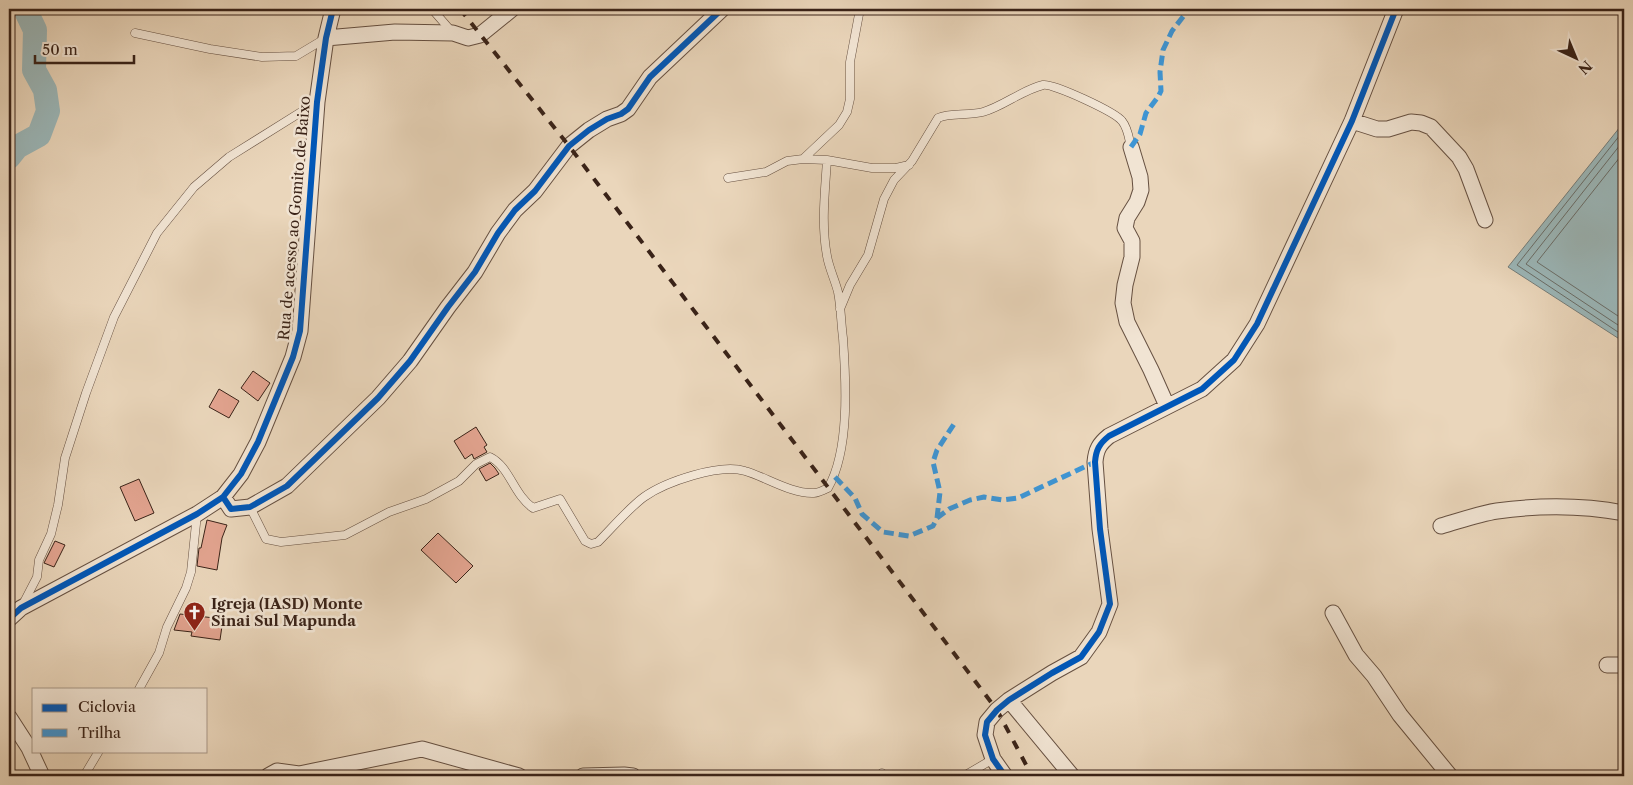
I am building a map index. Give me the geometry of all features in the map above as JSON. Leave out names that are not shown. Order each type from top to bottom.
[{"type":"street","name":"Rua de acesso ao Gomito de Baixo","points":[[9,619],[21,608],[197,514],[223,497],[241,474],[258,442],[293,357],[300,331],[317,102],[326,38],[333,9]]},
{"type":"street","points":[[223,497],[231,509],[250,507],[287,486],[378,398],[410,362],[475,272],[498,233],[515,210],[535,191],[568,146],[589,130],[628,109],[650,77],[722,9]]},
{"type":"street","points":[[1005,776],[993,759],[984,735],[987,722],[1009,700],[1082,656],[1099,632],[1110,604],[1100,529],[1095,462],[1100,443],[1109,436],[1202,389],[1234,360],[1257,324],[1352,121],[1396,9]]},
{"type":"street","points":[[326,38],[395,32],[453,33],[468,38],[480,34],[508,10]]},
{"type":"street","points":[[1352,121],[1388,129],[1411,122],[1431,127],[1459,157],[1466,168],[1485,220]]},
{"type":"street","points":[[1131,147],[1140,177],[1141,190],[1137,202],[1127,218],[1126,228],[1132,241],[1132,258],[1125,285],[1123,303],[1127,322],[1167,406]]},
{"type":"street","points":[[1441,526],[1496,512],[1548,506],[1593,508],[1624,513]]},
{"type":"street","points":[[1332,613],[1356,655],[1374,676],[1400,715],[1450,776]]},
{"type":"street","points":[[1606,665],[1624,665]]},
{"type":"street","points":[[1009,700],[1072,776]]},
{"type":"street","points":[[9,717],[29,748],[42,776]]},
{"type":"street","points":[[268,776],[277,771],[299,774],[422,749],[519,776]]},
{"type":"street","points":[[583,776],[633,776]]},
{"type":"lane","points":[[432,9],[453,33]]},
{"type":"lane","points":[[803,159],[839,125],[847,112],[850,99],[850,62],[860,9]]},
{"type":"lane","points":[[135,33],[210,49],[262,56],[296,56],[326,38]]},
{"type":"lane","points":[[840,309],[850,285],[868,255],[884,199],[894,180],[909,165],[938,118],[945,114],[968,115],[986,111],[1046,84],[1083,98],[1115,116],[1123,122],[1131,147]]},
{"type":"lane","points":[[21,608],[37,577],[39,560],[51,534],[65,458],[86,393],[114,317],[157,233],[194,188],[229,157],[317,102]]},
{"type":"lane","points":[[728,178],[766,172],[787,161],[803,159],[828,160],[872,168],[896,168],[909,165]]},
{"type":"lane","points":[[250,507],[266,539],[281,542],[345,535],[389,512],[426,499],[459,481],[476,464],[490,457],[499,461],[515,490],[532,508],[560,499],[585,541],[591,544],[598,542],[644,497],[656,490],[699,473],[721,469],[744,470],[790,489],[814,493],[828,488],[835,477],[846,414],[840,309],[838,293],[827,255],[823,212],[828,160]]},
{"type":"lane","points":[[140,688],[159,653],[168,627],[186,588],[191,572],[197,514]]},
{"type":"lane","points":[[84,776],[99,752]]},
{"type":"lane","points":[[964,776],[993,759]]},
{"type":"water","points":[[1624,122],[1624,342],[1508,267]]},
{"type":"building","points":[[253,371],[270,383],[258,401],[241,388]]},
{"type":"building","points":[[219,389],[239,401],[229,418],[209,407]]},
{"type":"building","points":[[476,427],[487,445],[484,447],[487,452],[474,459],[472,454],[465,459],[454,441]]},
{"type":"building","points":[[490,463],[499,474],[486,481],[479,469]]},
{"type":"building","points":[[139,479],[154,513],[135,521],[120,487]]},
{"type":"building","points":[[207,520],[227,525],[222,538],[217,570],[197,566],[199,548],[201,548]]},
{"type":"building","points":[[438,533],[473,566],[456,583],[421,550]]},
{"type":"building","points":[[55,541],[65,545],[54,567],[44,563]]},
{"type":"building","points":[[180,614],[223,619],[220,640],[191,636],[192,632],[174,630]]},
{"type":"waterway","points":[[9,157],[17,147],[39,135],[48,111],[45,90],[34,70],[35,30],[25,9]]},
{"type":"railway","points":[[460,9],[569,146],[997,710],[1032,776]]},
{"type":"marked path","points":[[1131,147],[1140,134],[1146,113],[1161,91],[1160,72],[1163,50],[1172,31],[1189,9]]},
{"type":"marked path","points":[[937,518],[940,492],[933,462],[937,450],[956,421]]},
{"type":"marked path","points":[[835,477],[855,498],[862,514],[883,532],[909,536],[933,526],[937,518],[949,509],[970,500],[984,497],[1003,500],[1018,498],[1095,462]]},
{"type":"cycle path","points":[[9,619],[21,608],[197,514],[223,497],[241,474],[258,442],[293,357],[300,331],[317,102],[326,38],[333,9]]},
{"type":"cycle path","points":[[223,497],[231,509],[250,507],[287,486],[378,398],[410,361],[475,272],[498,233],[515,210],[535,191],[569,146],[589,130],[628,109],[650,77],[722,9]]},
{"type":"cycle path","points":[[1005,776],[993,759],[985,735],[987,722],[1009,700],[1081,657],[1099,632],[1110,604],[1100,529],[1095,462],[1099,448],[1109,436],[1202,389],[1234,360],[1257,324],[1352,121],[1396,9]]},
{"type":"place","name":"Igreja (IASD) Monte Sinai Sul Mapunda","points":[[195,631]]}]
